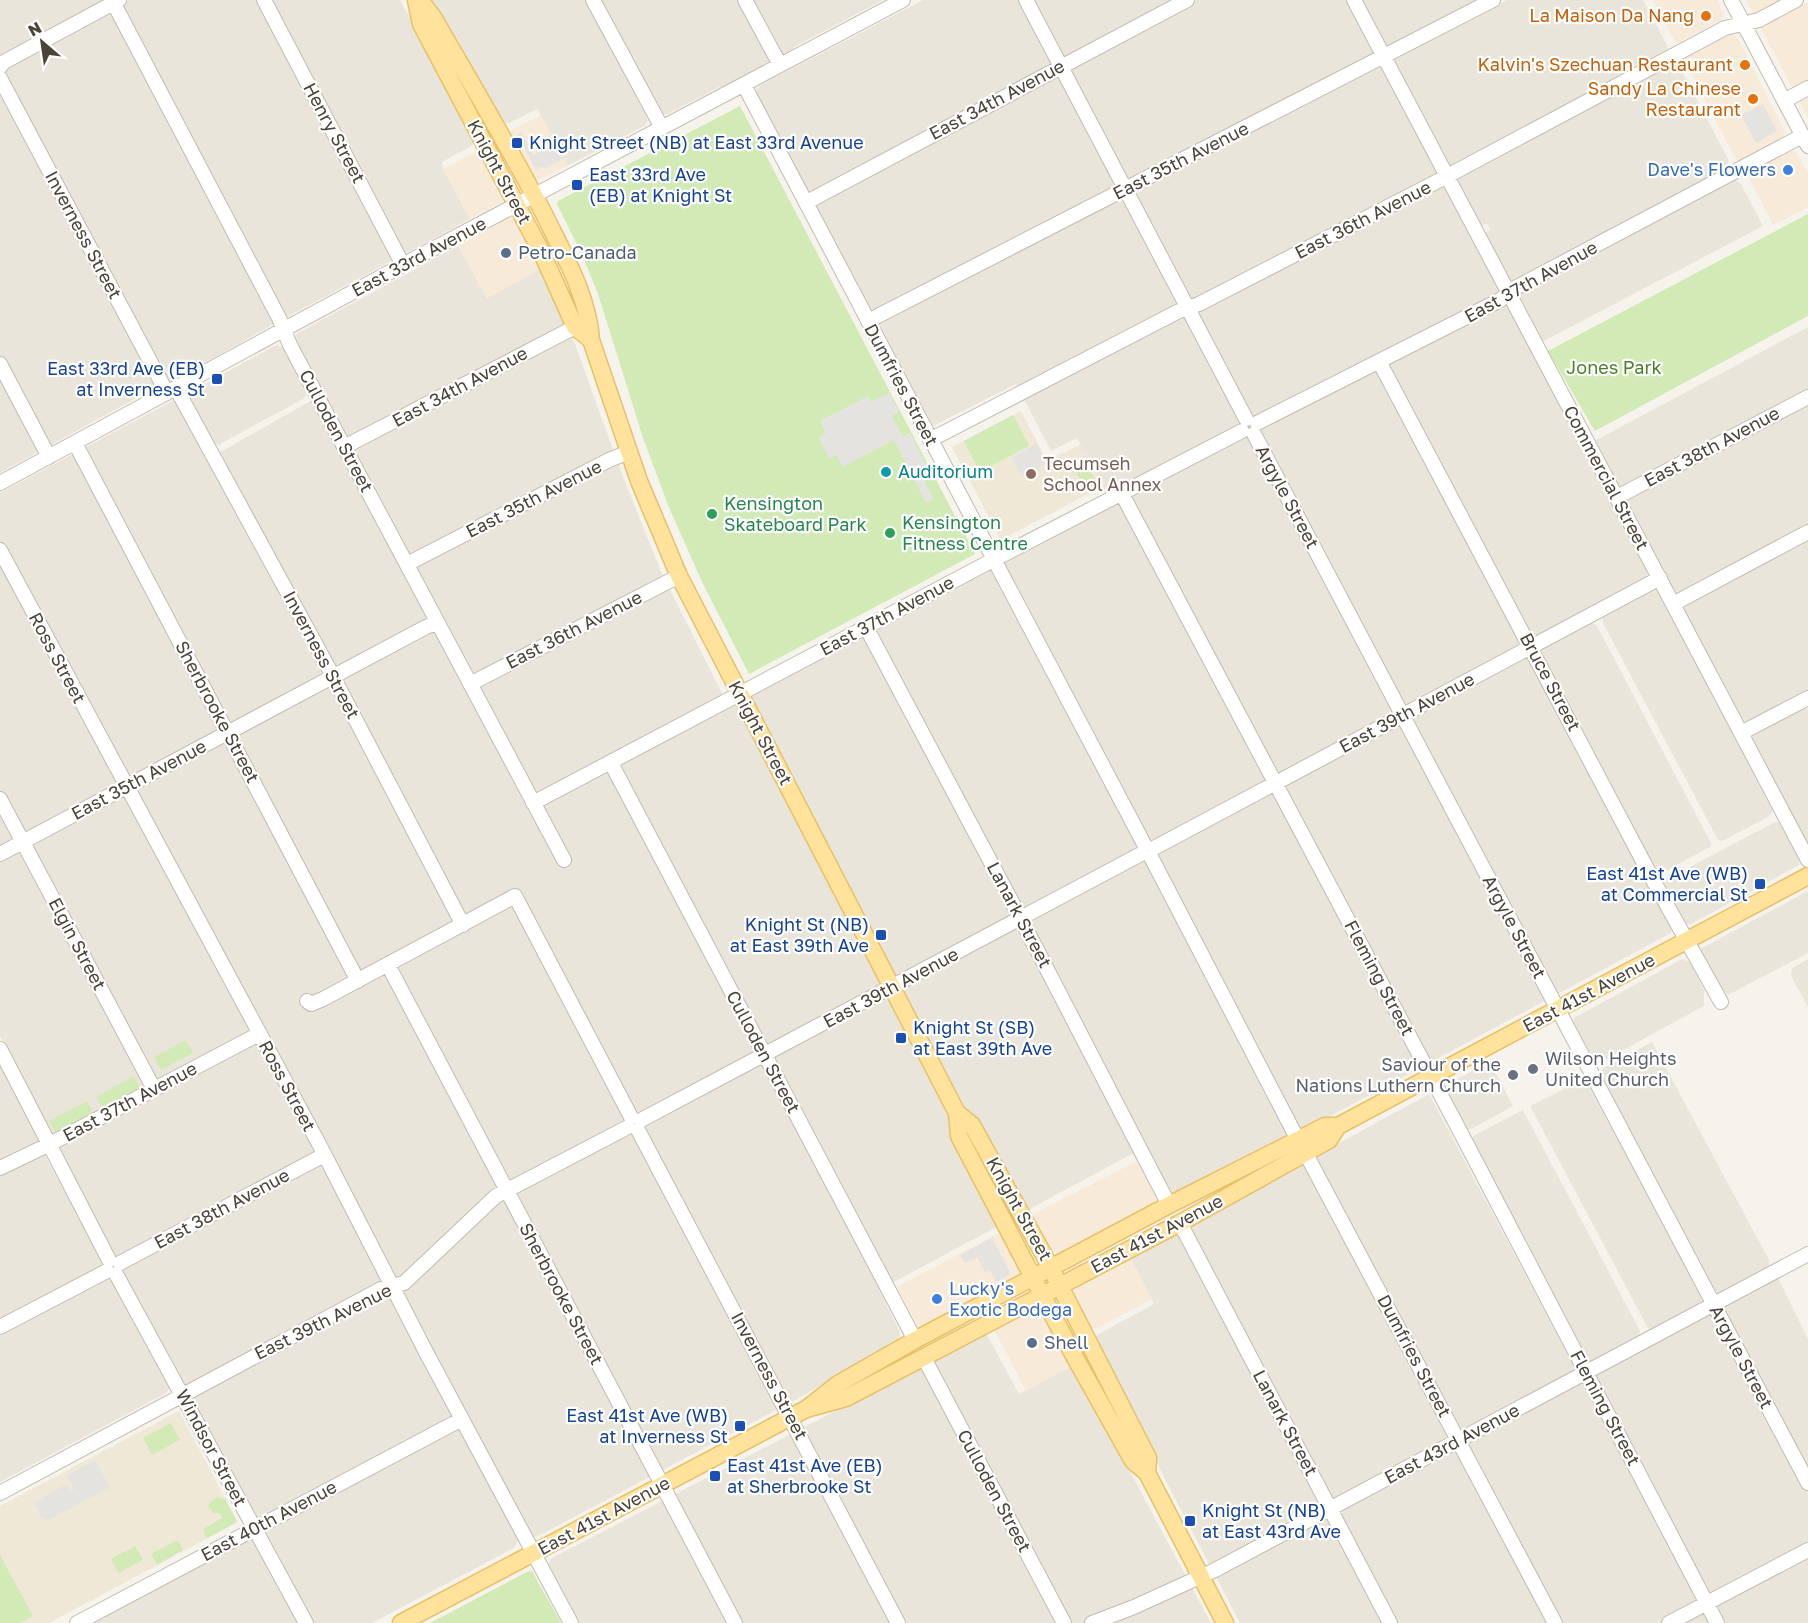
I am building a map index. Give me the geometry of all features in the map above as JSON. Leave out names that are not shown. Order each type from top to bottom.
[{"type":"main road","name":"Knight Street","points":[[418,0],[433,17],[534,195],[573,274],[589,321],[591,340],[629,452],[652,514],[679,576],[957,1113],[959,1136],[1073,1354],[1133,1461],[1147,1473],[1225,1623]]},
{"type":"main road","name":"Knight Street","points":[[418,0],[421,24],[541,251],[575,327],[591,340]]},
{"type":"main road","name":"East 41st Avenue","points":[[401,1623],[790,1418],[806,1409],[838,1384],[915,1340],[1169,1205],[1302,1146],[1329,1140],[1338,1126],[1808,876]]},
{"type":"main road","name":"Knight Street","points":[[957,1113],[972,1125],[1051,1268],[1148,1458],[1147,1473]]},
{"type":"main road","name":"East 41st Avenue","points":[[806,1409],[846,1398],[924,1359],[1180,1223],[1302,1146]]},
{"type":"street","name":"Henry Street","points":[[264,0],[404,265]]},
{"type":"street","points":[[593,0],[662,128]]},
{"type":"street","points":[[745,0],[780,65]]},
{"type":"street","name":"East 33rd Avenue","points":[[0,483],[534,195],[903,0]]},
{"type":"street","name":"Argyle Street","points":[[1026,0],[1808,1483]]},
{"type":"street","name":"East 34th Avenue","points":[[807,202],[1187,0]]},
{"type":"street","name":"Commercial Street","points":[[1354,0],[1808,860]]},
{"type":"street","name":"East 35th Avenue","points":[[868,321],[1493,0]]},
{"type":"street","points":[[1731,0],[1805,141]]},
{"type":"street","name":"East 36th Avenue","points":[[930,440],[1179,311],[1199,304],[1446,177],[1725,28],[1759,20],[1796,0]]},
{"type":"street","points":[[0,67],[4,62],[115,1]]},
{"type":"street","name":"Culloden Street","points":[[115,1],[344,447],[564,860]]},
{"type":"street","name":"Inverness Street","points":[[0,78],[333,677],[463,925],[515,896],[898,1623]]},
{"type":"street","name":"Dumfries Street","points":[[744,85],[1555,1623]]},
{"type":"street","points":[[1784,101],[1808,87]]},
{"type":"street","name":"East 37th Avenue","points":[[534,803],[993,560],[1250,427],[1380,363],[1500,300],[1526,283],[1805,141]]},
{"type":"street","name":"East 34th Avenue","points":[[344,447],[575,327]]},
{"type":"street","name":"Bruce Street","points":[[1380,363],[1721,1002]]},
{"type":"street","points":[[0,364],[49,457]]},
{"type":"street","name":"East 38th Avenue","points":[[1617,497],[1808,397]]},
{"type":"street","name":"Sherbrooke Street","points":[[75,443],[358,981]]},
{"type":"street","name":"East 35th Avenue","points":[[407,564],[609,460],[629,452]]},
{"type":"street","name":"Fleming Street","points":[[1122,494],[1717,1623]]},
{"type":"street","points":[[1674,604],[1808,532]]},
{"type":"street","name":"Ross Street","points":[[0,550],[324,1155],[571,1623]]},
{"type":"street","name":"East 36th Avenue","points":[[470,684],[679,576]]},
{"type":"street","name":"East 39th Avenue","points":[[0,1493],[381,1289],[404,1283],[496,1196],[506,1190],[635,1124],[1660,578]]},
{"type":"street","name":"East 35th Avenue","points":[[0,854],[437,623]]},
{"type":"street","name":"Lanark Street","points":[[866,627],[1169,1205]]},
{"type":"street","points":[[1741,733],[1808,698]]},
{"type":"street","name":"Culloden Street","points":[[611,763],[915,1340]]},
{"type":"street","name":"Elgin Street","points":[[0,799],[154,1089]]},
{"type":"street","points":[[307,1001],[311,1004],[317,1002],[463,925]]},
{"type":"street","name":"Sherbrooke Street","points":[[388,964],[735,1623]]},
{"type":"street","name":"East 37th Avenue","points":[[0,1168],[259,1034]]},
{"type":"street","name":"Windsor Street","points":[[0,1048],[113,1267],[306,1623]]},
{"type":"street","name":"East 38th Avenue","points":[[0,1328],[324,1155]]},
{"type":"street","name":"Lanark Street","points":[[1180,1223],[1390,1623]]},
{"type":"street","name":"East 43rd Avenue","points":[[1092,1623],[1201,1577],[1808,1254]]},
{"type":"street","name":"Culloden Street","points":[[924,1359],[1064,1623]]},
{"type":"street","name":"East 40th Avenue","points":[[77,1623],[462,1419]]},
{"type":"street","points":[[1669,1623],[1808,1550]]},
{"type":"shaded area","points":[[0,0],[102,0],[108,11],[129,0],[400,0],[476,141],[475,144],[442,162],[443,169],[470,219],[270,326],[189,372],[186,376],[172,383],[167,381],[0,473]]},
{"type":"shaded area","points":[[431,0],[586,0],[647,115],[647,122],[644,126],[567,166],[537,109],[509,123],[502,123]]},
{"type":"shaded area","points":[[600,0],[737,0],[760,44],[765,48],[769,60],[763,67],[725,88],[719,87],[668,114],[662,114]]},
{"type":"shaded area","points":[[750,0],[883,0],[781,55]]},
{"type":"shaded area","points":[[923,0],[1350,0],[1583,447],[1808,327],[1808,690],[1745,723],[1741,722],[1662,572],[1521,644],[1671,928],[1671,933],[1308,1128],[1178,1192],[1170,1192],[1145,1147],[879,1290],[900,1332],[899,1340],[797,1399],[540,1535],[534,1537],[529,1534],[519,1539],[514,1548],[372,1623],[312,1623],[267,1536],[110,1251],[0,1036],[0,493],[174,400],[179,402],[208,459],[321,395],[294,342],[296,334],[458,246],[487,298],[542,268],[574,341],[620,469],[661,572],[729,707],[789,676],[790,671],[804,668],[847,645],[850,639],[1102,512],[1104,507],[1110,504],[1077,438],[1051,451],[1016,384],[933,426],[757,95],[757,89],[761,85]]},
{"type":"shaded area","points":[[1360,0],[1478,0],[1390,47],[1384,45]]},
{"type":"shaded area","points":[[1507,0],[1643,0],[1668,49],[1449,169],[1391,61]]},
{"type":"shaded area","points":[[1653,0],[1717,0],[1724,15],[1721,20],[1678,43],[1674,40]]},
{"type":"shaded area","points":[[1746,0],[1801,0],[1803,5],[1808,3],[1808,118]]},
{"type":"shaded area","points":[[1731,34],[1737,37],[1785,132],[1783,137],[1739,161],[1734,156],[1684,58]]},
{"type":"shaded area","points":[[1674,63],[1680,67],[1728,159],[1729,168],[1514,282],[1509,282],[1484,236],[1490,230],[1487,224],[1479,225],[1457,182],[1458,177]]},
{"type":"shaded area","points":[[1763,104],[1777,131],[1756,143],[1741,115]]},
{"type":"shaded area","points":[[541,115],[567,166],[539,180],[532,177],[509,134],[512,129]]},
{"type":"shaded area","points":[[521,132],[533,155],[555,144],[563,159],[536,170],[517,134]]},
{"type":"shaded area","points":[[1790,151],[1796,152],[1808,173],[1808,207],[1773,225],[1747,174]]},
{"type":"shaded area","points":[[476,152],[481,152],[504,196],[500,203],[470,219],[443,169]]},
{"type":"shaded area","points":[[1735,180],[1741,184],[1763,226],[1542,342],[1516,296],[1518,292]]},
{"type":"shaded area","points":[[511,217],[517,219],[542,268],[487,298],[458,246]]},
{"type":"shaded area","points":[[276,345],[284,348],[308,392],[307,395],[218,445],[213,442],[195,408],[190,405],[187,391],[194,386],[201,386]]},
{"type":"shaded area","points":[[889,393],[899,412],[892,416],[903,437],[910,433],[931,475],[923,479],[934,499],[926,503],[894,440],[842,467],[836,455],[829,459],[818,437],[826,433],[820,421],[868,396],[871,402]]},
{"type":"shaded area","name":"Tecumseh School Annex","points":[[1021,411],[1047,461],[1081,444],[1103,486],[1001,540],[952,447]]},
{"type":"shaded area","points":[[1037,444],[1047,463],[1022,476],[1012,457]]},
{"type":"shaded area","points":[[1651,590],[1659,592],[1774,810],[1768,817],[1722,841],[1718,840],[1604,625],[1602,616]]},
{"type":"shaded area","points":[[1591,622],[1597,626],[1711,843],[1710,847],[1660,874],[1656,873],[1541,656],[1543,647]]},
{"type":"shaded area","points":[[1804,707],[1808,710],[1808,849],[1751,739],[1757,732]]},
{"type":"shaded area","points":[[1775,822],[1780,822],[1800,857],[1799,865],[1691,924],[1685,924],[1662,883],[1663,881]]},
{"type":"shaded area","points":[[1808,891],[1808,953],[1728,995],[1716,982],[1700,952],[1702,948]]},
{"type":"shaded area","points":[[1682,959],[1690,962],[1704,990],[1704,1006],[1601,1062],[1595,1063],[1573,1023],[1574,1018]]},
{"type":"shaded area","points":[[1808,959],[1808,1007],[1791,976],[1792,968]]},
{"type":"shaded area","points":[[1652,1042],[1769,1260],[1769,1267],[1734,1285],[1724,1293],[1714,1291],[1600,1076],[1604,1068]]},
{"type":"shaded area","points":[[0,1061],[41,1139],[40,1143],[46,1157],[170,1388],[166,1393],[0,1482]]},
{"type":"shaded area","points":[[1490,1062],[1513,1106],[1465,1130],[1443,1089],[1448,1084]]},
{"type":"shaded area","points":[[1582,1080],[1587,1083],[1703,1296],[1699,1307],[1653,1331],[1648,1328],[1530,1106]]},
{"type":"shaded area","points":[[1429,1094],[1577,1372],[1644,1347],[1778,1278],[1808,1339],[1808,1623],[1240,1623],[1167,1483],[1095,1336],[1154,1304],[1130,1257]]},
{"type":"shaded area","points":[[1523,1110],[1640,1331],[1639,1337],[1591,1362],[1584,1358],[1470,1140],[1475,1135]]},
{"type":"shaded area","points":[[1135,1162],[1138,1163],[1155,1196],[1155,1204],[1059,1255],[1050,1251],[1033,1219],[1035,1213]]},
{"type":"shaded area","points":[[997,1234],[1002,1234],[1020,1269],[1019,1274],[920,1330],[897,1287]]},
{"type":"shaded area","points":[[992,1238],[1011,1274],[996,1282],[990,1270],[985,1272],[977,1257],[965,1263],[960,1255]]},
{"type":"shaded area","points":[[1130,1257],[1152,1299],[1096,1329],[1090,1328],[1074,1297],[1076,1287]]},
{"type":"shaded area","points":[[1033,1309],[1043,1312],[1073,1365],[1026,1391],[994,1329]]},
{"type":"shaded area","points":[[984,1334],[987,1335],[1019,1394],[1073,1365],[1211,1623],[579,1623],[549,1567],[552,1558]]},
{"type":"shaded area","points":[[179,1411],[238,1522],[49,1623],[0,1623],[0,1506]]},
{"type":"shaded area","points":[[95,1460],[110,1487],[46,1521],[44,1517],[41,1518],[34,1502],[67,1484],[71,1491],[74,1490],[67,1476]]},
{"type":"shaded area","points":[[251,1538],[298,1623],[92,1623]]},
{"type":"green space","points":[[740,106],[975,554],[749,674],[704,586],[670,510],[643,438],[599,297],[584,259],[557,204],[558,201]]},
{"type":"green space","name":"Jones Park","points":[[1808,214],[1808,316],[1595,431],[1548,351]]},
{"type":"green space","points":[[1013,415],[1029,446],[987,468],[985,465],[978,468],[964,441]]},
{"type":"green space","points":[[1085,460],[1099,487],[1092,491],[1088,484],[1083,486],[1073,466]]},
{"type":"green space","points":[[186,1040],[193,1053],[161,1070],[154,1057]]},
{"type":"green space","points":[[134,1076],[140,1088],[102,1108],[96,1097]]},
{"type":"green space","points":[[87,1101],[93,1114],[55,1132],[49,1121]]},
{"type":"green space","points":[[171,1423],[180,1440],[152,1455],[143,1438]]},
{"type":"green space","points":[[217,1497],[225,1499],[237,1522],[207,1538],[203,1529],[222,1518],[219,1513],[213,1513],[208,1506]]},
{"type":"green space","points":[[175,1541],[179,1542],[183,1550],[157,1565],[151,1554]]},
{"type":"green space","points":[[135,1546],[143,1560],[118,1573],[111,1559]]},
{"type":"green space","points":[[0,1555],[33,1616],[19,1623],[0,1623]]},
{"type":"green space","points":[[532,1571],[561,1623],[430,1623],[527,1572]]},
{"type":"place","name":"La Maison Da Nang","points":[[1706,16]]},
{"type":"place","name":"Kalvin's Szechuan Restaurant","points":[[1745,65]]},
{"type":"place","name":"Sandy La Chinese Restaurant","points":[[1753,99]]},
{"type":"place","name":"Knight Street (NB) at East 33rd Avenue","points":[[517,143]]},
{"type":"place","name":"Dave's Flowers","points":[[1788,170]]},
{"type":"place","name":"East 33rd Ave (EB) at Knight St","points":[[577,185]]},
{"type":"place","name":"Petro-Canada","points":[[506,253]]},
{"type":"place","name":"East 33rd Ave (EB) at Inverness St","points":[[217,379]]},
{"type":"place","name":"Auditorium","points":[[886,472]]},
{"type":"place","name":"Tecumseh School Annex","points":[[1031,474]]},
{"type":"place","name":"Kensington Skateboard Park","points":[[712,514]]},
{"type":"place","name":"Kensington Fitness Centre","points":[[890,533]]},
{"type":"place","name":"East 41st Ave (WB) at Commercial St","points":[[1760,884]]},
{"type":"place","name":"Knight St (NB) at East 39th Ave","points":[[881,935]]},
{"type":"place","name":"Knight St (SB) at East 39th Ave","points":[[901,1038]]},
{"type":"place","name":"Wilson Heights United Church","points":[[1533,1069]]},
{"type":"place","name":"Saviour of the Nations Luthern Church","points":[[1513,1075]]},
{"type":"place","name":"Lucky's Exotic Bodega","points":[[937,1299]]},
{"type":"place","name":"Shell","points":[[1032,1343]]},
{"type":"place","name":"East 41st Ave (WB) at Inverness St","points":[[740,1426]]},
{"type":"place","name":"East 41st Ave (EB) at Sherbrooke St","points":[[715,1476]]},
{"type":"place","name":"Knight St (NB) at East 43rd Ave","points":[[1190,1521]]}]
